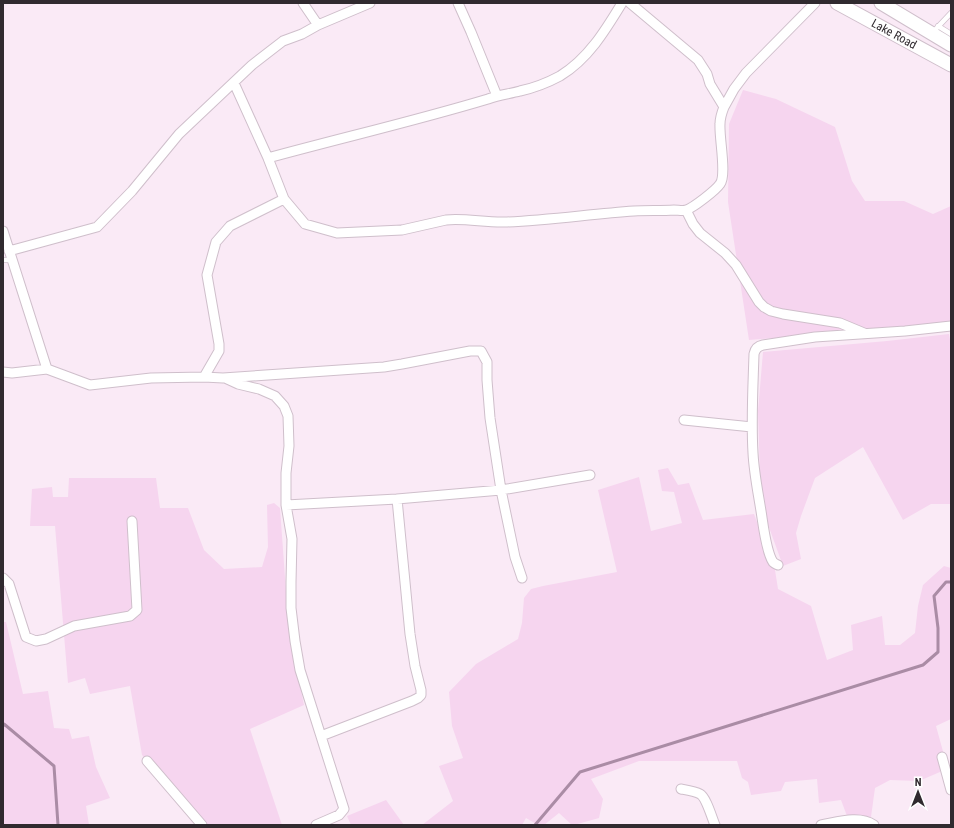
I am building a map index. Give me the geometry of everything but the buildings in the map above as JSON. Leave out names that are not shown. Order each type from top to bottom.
[{"type":"main road","name":"Lake Road","points":[[837,3],[951,65]]},
{"type":"main road","name":"Lake Road","points":[[881,3],[935,30],[951,45]]},
{"type":"street","points":[[303,3],[318,25]]},
{"type":"street","points":[[9,251],[97,227],[132,191],[180,134],[252,65],[283,41],[370,3]]},
{"type":"street","points":[[458,3],[497,96]]},
{"type":"street","points":[[268,158],[541,85],[560,76],[586,55],[600,38],[622,3]]},
{"type":"street","points":[[630,3],[698,60],[724,107]]},
{"type":"street","points":[[234,83],[268,158],[284,199],[305,224],[337,233],[402,230],[441,221],[464,219],[504,222],[636,211],[686,210],[695,205],[711,192],[720,184],[722,180],[723,172],[720,144],[720,123],[724,107],[734,89],[746,73],[815,3]]},
{"type":"street","points":[[204,377],[219,351],[207,275],[216,242],[230,226],[284,199]]},
{"type":"street","points":[[686,210],[693,224],[700,233],[736,265],[759,302],[764,307],[771,311],[783,314],[840,323],[865,334]]},
{"type":"street","points":[[3,231],[9,251],[7,260],[47,369]]},
{"type":"street","points":[[778,565],[773,562],[770,556],[755,480],[752,427],[755,350],[763,345],[800,339],[951,326]]},
{"type":"street","points":[[3,372],[12,373],[47,369],[90,385],[151,378],[223,378],[384,366],[402,364],[470,350],[481,351],[487,362],[490,418],[501,490],[518,567],[522,578]]},
{"type":"street","points":[[223,378],[238,384],[259,389],[275,396],[284,406],[288,416],[289,446],[286,473],[286,505],[292,539],[291,608],[295,641],[300,670],[344,809],[339,815],[316,825]]},
{"type":"street","points":[[684,420],[752,427]]},
{"type":"street","points":[[286,505],[397,499],[501,490],[590,475]]},
{"type":"street","points":[[321,736],[412,701],[420,695],[421,690],[415,666],[410,634],[397,499]]},
{"type":"street","points":[[3,578],[9,584],[26,637],[36,641],[46,639],[74,626],[130,616],[137,610],[132,521]]},
{"type":"street","points":[[942,757],[951,790]]},
{"type":"street","points":[[147,761],[202,825]]},
{"type":"street","points":[[681,789],[702,795],[715,825]]},
{"type":"street","points":[[821,825],[846,820],[867,822],[874,825]]},
{"type":"lane","points":[[951,13],[935,30],[951,34]]},
{"type":"shaded area","points":[[743,90],[776,99],[835,127],[852,181],[865,201],[904,201],[933,214],[951,206],[951,321],[938,325],[749,340],[728,202],[729,124]]},
{"type":"shaded area","points":[[949,334],[951,345],[951,504],[931,504],[903,520],[863,447],[815,478],[796,533],[801,559],[783,566],[766,519],[760,477],[758,411],[763,352]]},
{"type":"shaded area","points":[[668,468],[678,485],[689,483],[703,520],[754,514],[775,570],[778,589],[811,606],[827,660],[853,650],[851,625],[882,616],[885,645],[900,645],[915,633],[918,606],[923,585],[944,566],[951,568],[951,719],[936,726],[944,755],[940,772],[919,781],[890,780],[875,788],[871,817],[847,816],[841,800],[819,803],[817,779],[785,782],[781,791],[751,795],[748,782],[742,778],[737,761],[639,761],[591,779],[603,799],[599,818],[572,825],[559,813],[544,825],[538,825],[526,818],[522,825],[422,825],[453,801],[439,766],[463,758],[452,726],[449,692],[476,664],[518,639],[522,623],[524,598],[531,589],[617,572],[598,490],[639,477],[651,531],[682,523],[674,492],[662,491],[658,470]]},
{"type":"shaded area","points":[[69,478],[156,478],[160,508],[188,508],[204,550],[224,569],[262,567],[268,547],[267,505],[274,503],[280,508],[289,633],[304,705],[250,729],[282,825],[205,825],[142,755],[130,686],[90,694],[85,678],[68,683],[55,526],[30,526],[32,489],[52,487],[53,497],[68,497]]},
{"type":"shaded area","points":[[3,622],[6,622],[23,694],[48,691],[54,728],[69,729],[72,739],[89,736],[96,767],[110,798],[86,806],[89,825],[3,825]]},
{"type":"shaded area","points":[[386,800],[404,825],[351,825],[347,816]]},
{"type":"waterway","points":[[535,825],[580,772],[923,665],[938,652],[938,628],[934,596],[946,582],[951,582]]},
{"type":"waterway","points":[[3,726],[4,724],[54,766],[58,825]]}]
